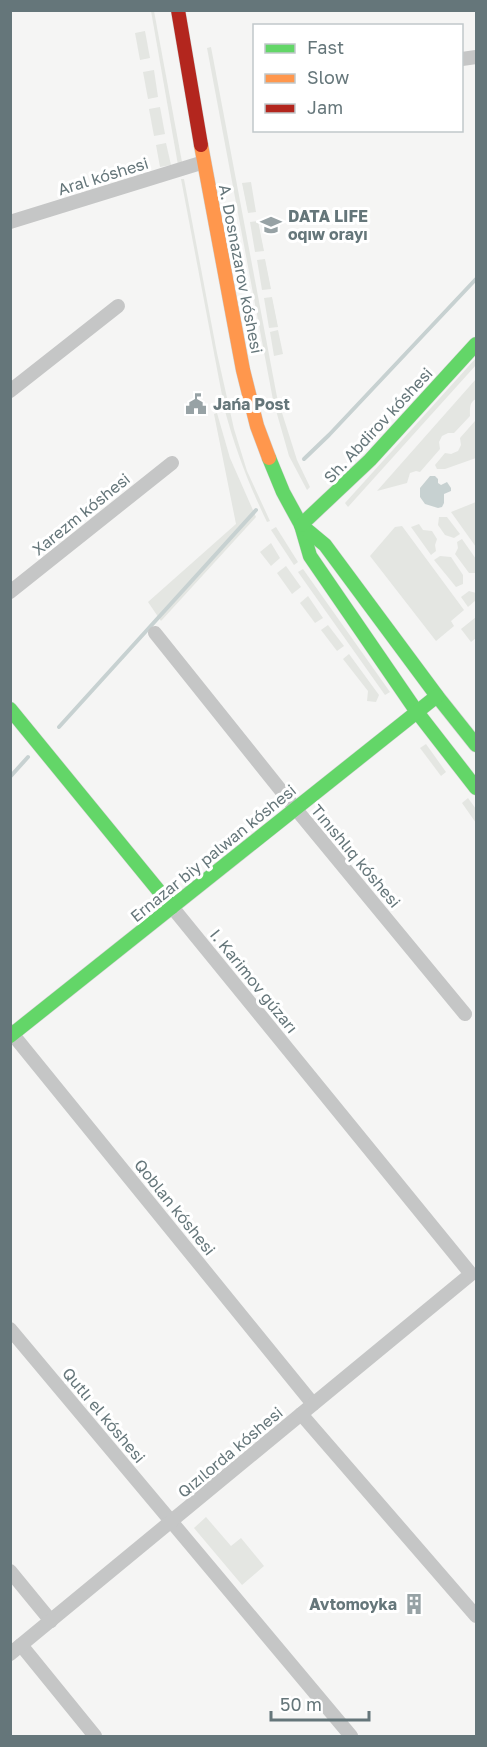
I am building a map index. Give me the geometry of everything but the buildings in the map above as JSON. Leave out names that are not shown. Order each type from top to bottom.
[{"type":"main road","name":"A. Dosnazarov kóshesi","points":[[178,10],[243,370],[257,426],[283,492],[301,525],[310,556],[417,712],[477,788]]},
{"type":"main road","name":"Sh. Abdirov kóshesi","points":[[301,525],[354,476],[477,344]]},
{"type":"main road","name":"A. Dosnazarov kóshesi","points":[[301,525],[325,545],[477,746]]},
{"type":"main road","name":"Ernazar biy palwan kóshesi","points":[[11,1034],[437,696]]},
{"type":"main road","name":"I. Karimov gúzarı","points":[[10,710],[172,907]]},
{"type":"street","name":"Aral kóshesi","points":[[10,222],[204,162]]},
{"type":"street","points":[[10,392],[118,306]]},
{"type":"street","name":"Xarezm kóshesi","points":[[10,592],[171,463]]},
{"type":"street","name":"Tınıshlıq kóshesi","points":[[155,633],[295,808],[465,1014]]},
{"type":"street","name":"I. Karimov gúzarı","points":[[172,907],[471,1274]]},
{"type":"street","name":"Qoblan kóshesi","points":[[11,1034],[313,1404]]},
{"type":"street","name":"Qızılorda kóshesi","points":[[16,1650],[471,1274]]},
{"type":"street","name":"Qutlı el kóshesi","points":[[10,1329],[351,1737]]},
{"type":"street","points":[[301,1414],[477,1616]]},
{"type":"street","points":[[10,1571],[51,1621]]},
{"type":"street","points":[[16,1650],[95,1737]]},
{"type":"shaded area","points":[[151,11],[154,11],[182,162],[178,165]]},
{"type":"shaded area","points":[[145,31],[150,58],[140,60],[135,33]]},
{"type":"shaded area","points":[[211,47],[277,397],[297,460],[310,487],[307,490],[289,456],[273,400],[207,48]]},
{"type":"shaded area","points":[[154,70],[158,97],[148,99],[143,72]]},
{"type":"shaded area","points":[[160,107],[165,134],[154,136],[149,109]]},
{"type":"shaded area","points":[[166,143],[171,165],[160,167],[156,145]]},
{"type":"shaded area","points":[[181,179],[184,179],[234,429],[247,471],[270,521],[267,522],[243,468],[225,411]]},
{"type":"shaded area","points":[[251,182],[256,212],[248,213],[242,183]]},
{"type":"shaded area","points":[[258,221],[264,251],[255,252],[250,222]]},
{"type":"shaded area","points":[[265,259],[271,289],[262,290],[257,260]]},
{"type":"shaded area","points":[[272,297],[278,327],[269,328],[264,298]]},
{"type":"shaded area","points":[[278,330],[283,354],[274,356],[270,332]]},
{"type":"shaded area","points":[[476,358],[476,365],[348,507],[345,503]]},
{"type":"shaded area","points":[[476,379],[476,399],[471,404],[470,416],[454,433],[442,436],[439,442],[440,449],[420,472],[410,473],[407,483],[377,491]]},
{"type":"shaded area","points":[[217,413],[230,458],[256,517],[161,621],[148,602],[236,524],[214,414]]},
{"type":"shaded area","points":[[475,421],[476,458],[445,469],[437,469],[435,465],[445,453],[451,454],[458,451],[461,445],[460,438]]},
{"type":"shaded area","points":[[430,476],[435,476],[441,485],[447,482],[451,488],[451,491],[444,494],[442,507],[425,504],[420,497],[420,488]]},
{"type":"shaded area","points":[[476,502],[476,547],[451,512]]},
{"type":"shaded area","points":[[439,517],[447,517],[460,534],[454,538],[445,535],[438,525]]},
{"type":"shaded area","points":[[419,524],[423,530],[432,531],[437,539],[436,551],[431,555],[411,527]]},
{"type":"shaded area","points":[[402,526],[464,610],[451,621],[454,626],[436,641],[370,556],[395,527]]},
{"type":"shaded area","points":[[276,527],[298,562],[294,565],[271,530]]},
{"type":"shaded area","points":[[462,539],[476,559],[476,573],[469,573],[455,554],[458,548],[457,542]]},
{"type":"shaded area","points":[[271,543],[280,558],[271,566],[260,552]]},
{"type":"shaded area","points":[[440,556],[451,557],[463,575],[463,584],[456,587],[434,560]]},
{"type":"shaded area","points":[[286,566],[301,587],[292,594],[277,573]]},
{"type":"shaded area","points":[[303,569],[390,692],[385,695],[298,572]]},
{"type":"shaded area","points":[[469,591],[476,593],[476,600],[468,607],[461,597]]},
{"type":"shaded area","points":[[308,596],[323,618],[315,623],[300,603]]},
{"type":"shaded area","points":[[476,617],[476,638],[471,642],[461,629]]},
{"type":"shaded area","points":[[328,625],[344,646],[337,651],[321,630]]},
{"type":"shaded area","points":[[349,654],[379,695],[376,702],[367,701],[368,691],[343,659]]},
{"type":"shaded area","points":[[426,744],[446,772],[441,776],[420,748]]},
{"type":"shaded area","points":[[468,798],[476,809],[476,823],[462,803]]},
{"type":"shaded area","points":[[206,1517],[231,1546],[241,1538],[264,1566],[242,1585],[194,1528]]},
{"type":"waterway","points":[[304,459],[476,279]]},
{"type":"waterway","points":[[59,727],[256,510]]},
{"type":"waterway","points":[[10,777],[28,757]]},
{"type":"traffic: fast","points":[[301,525],[370,460],[476,344]]},
{"type":"traffic: fast","points":[[269,458],[283,492],[301,525],[310,556],[417,712],[476,788]]},
{"type":"traffic: fast","points":[[301,525],[325,545],[476,745]]},
{"type":"traffic: fast","points":[[10,1036],[437,696]]},
{"type":"traffic: fast","points":[[10,709],[172,907]]},
{"type":"traffic: slow","points":[[201,145],[243,370],[257,426],[269,458]]},
{"type":"traffic: jam","points":[[178,10],[201,145]]},
{"type":"place","name":"DATA LIFE oqıw orayı","points":[[271,225]]},
{"type":"place","name":"Jańa Post","points":[[196,404]]},
{"type":"place","name":"Avtomoyka","points":[[414,1604]]}]
